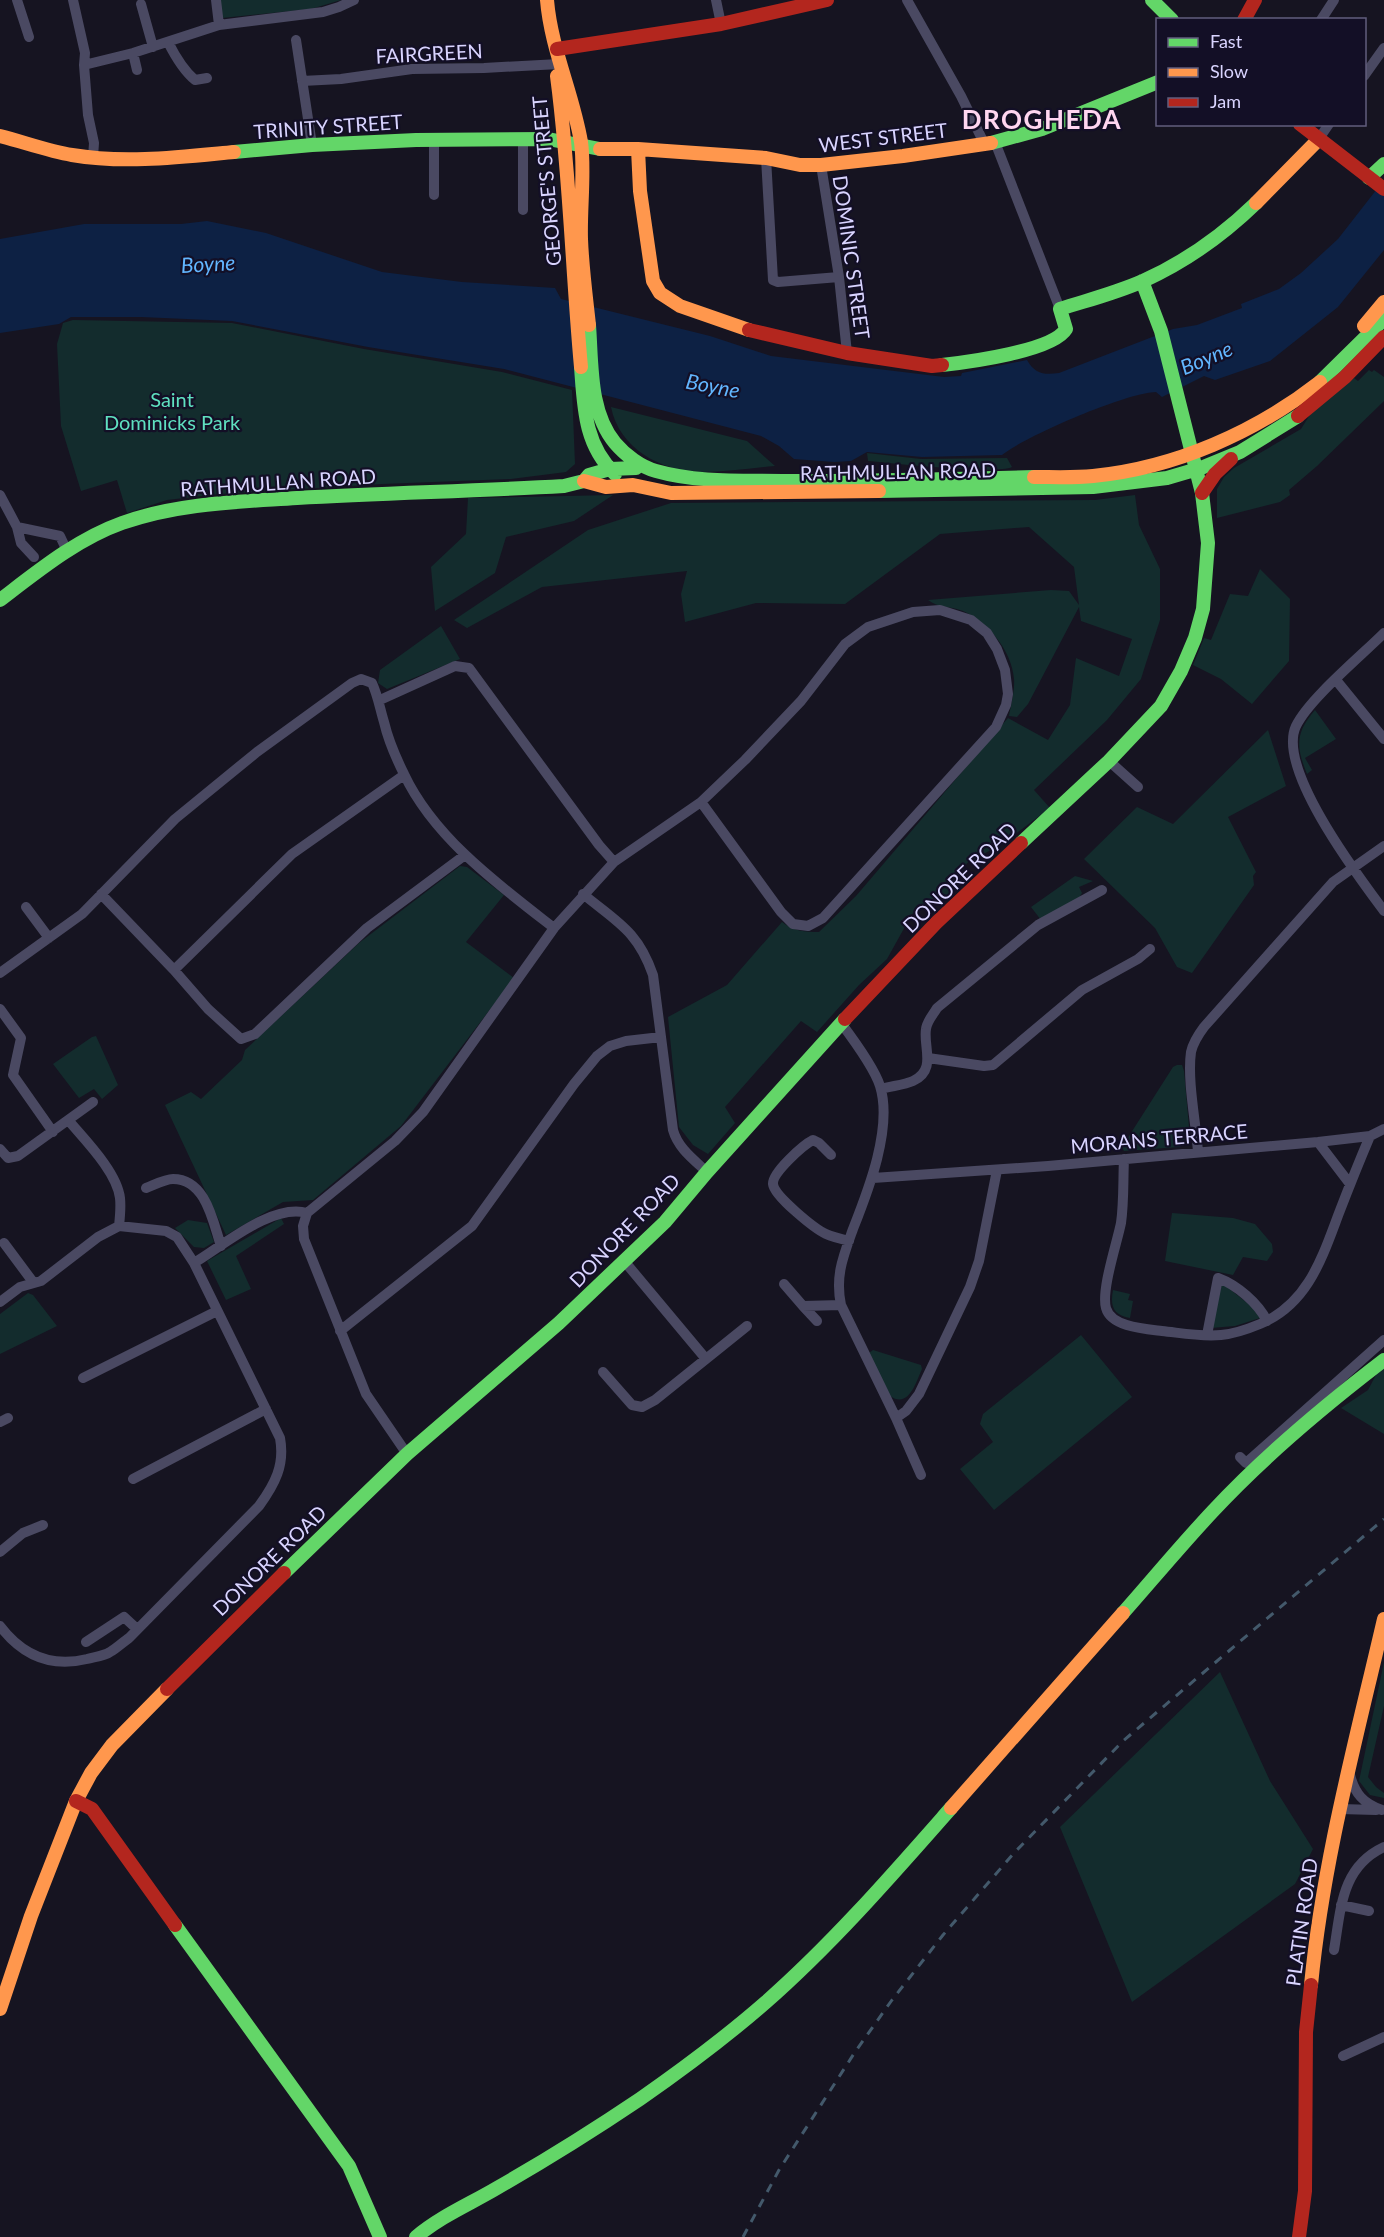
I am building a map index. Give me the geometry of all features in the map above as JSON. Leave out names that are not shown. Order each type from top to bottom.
[{"type":"street","points":[[17,0],[29,37]]},
{"type":"street","points":[[73,0],[85,53],[88,115],[94,142],[93,158]]},
{"type":"street","points":[[216,0],[219,25]]},
{"type":"street","points":[[84,65],[133,53],[219,25],[322,12],[354,0]]},
{"type":"street","name":"GEORGE'S STREET","points":[[547,0],[559,64],[568,88],[581,144],[579,296]]},
{"type":"street","points":[[716,0],[721,24]]},
{"type":"street","points":[[557,49],[721,24],[827,0]]},
{"type":"street","points":[[638,149],[640,191],[653,281],[670,301],[758,333],[847,353],[932,366],[963,363],[1043,346],[1062,336],[1066,329],[1060,309],[989,143],[907,0]]},
{"type":"street","points":[[1152,0],[1170,18]]},
{"type":"street","points":[[1245,18],[1256,0]]},
{"type":"street","points":[[1322,18],[1334,0]]},
{"type":"street","points":[[141,3],[153,47]]},
{"type":"street","points":[[296,40],[312,145]]},
{"type":"street","points":[[168,42],[175,56],[195,80],[207,78]]},
{"type":"street","points":[[1366,74],[1384,48]]},
{"type":"street","points":[[133,53],[137,70]]},
{"type":"street","name":"GEORGE'S STREET","points":[[559,64],[557,78],[566,142],[579,296]]},
{"type":"street","name":"FAIRGREEN","points":[[302,81],[341,79],[412,69],[559,64]]},
{"type":"street","name":"WEST STREET","points":[[581,144],[602,149],[638,149],[766,158],[800,165],[821,165],[989,143],[1042,129],[1156,83]]},
{"type":"street","points":[[1302,126],[1376,183],[1384,164]]},
{"type":"street","points":[[1060,309],[1142,281],[1194,253],[1246,214],[1310,151],[1328,126]]},
{"type":"street","name":"TRINITY STREET","points":[[0,136],[72,155],[93,158],[157,159],[312,145],[434,140],[549,140],[581,144]]},
{"type":"street","points":[[434,140],[434,195]]},
{"type":"street","points":[[523,140],[523,210]]},
{"type":"street","points":[[766,158],[773,280],[778,282],[839,277]]},
{"type":"street","name":"DOMINIC STREET","points":[[821,165],[839,277],[847,353]]},
{"type":"street","name":"DONORE ROAD","points":[[0,2008],[31,1916],[76,1801],[91,1773],[112,1745],[221,1634],[407,1454],[493,1382],[625,1262],[665,1222],[841,1023],[936,923],[1109,761],[1161,706],[1189,654],[1203,609],[1208,543],[1197,468],[1162,334],[1142,281]]},
{"type":"street","points":[[579,296],[590,401],[589,437],[610,469],[633,485]]},
{"type":"street","points":[[1342,361],[1344,351],[1384,302]]},
{"type":"street","name":"RATHMULLAN ROAD","points":[[584,481],[589,475],[610,469],[636,468],[640,464],[654,471],[721,480],[864,481],[1092,476],[1121,473],[1217,443],[1285,406],[1312,388],[1384,319]]},
{"type":"street","points":[[1170,477],[1202,493],[1215,474],[1237,454],[1295,419],[1324,397],[1358,366],[1384,337]]},
{"type":"street","points":[[590,401],[614,442],[627,456],[640,464]]},
{"type":"street","points":[[1121,473],[1132,464],[1170,453],[1185,424]]},
{"type":"street","points":[[600,485],[607,480],[614,442]]},
{"type":"street","points":[[584,481],[593,455],[597,452]]},
{"type":"street","name":"RATHMULLAN ROAD","points":[[0,600],[66,551],[120,524],[149,514],[185,507],[300,498],[564,486],[584,481],[606,487],[633,485],[670,493],[722,494],[1071,487],[1146,482],[1170,477],[1237,454]]},
{"type":"street","points":[[0,495],[17,527],[21,543],[34,557]]},
{"type":"street","points":[[17,527],[60,536],[66,551]]},
{"type":"street","points":[[407,1454],[366,1394],[304,1239],[303,1226],[307,1213],[395,1141],[423,1112],[554,928],[583,894],[614,862],[701,802],[801,701],[845,644],[868,627],[913,612],[940,610],[971,620],[987,633],[997,649],[1005,670],[1008,694],[1006,705],[996,727],[823,918],[808,926],[793,924],[781,912],[701,802]]},
{"type":"street","points":[[1384,633],[1301,718],[1292,744],[1297,768],[1308,793],[1352,868],[1384,911]]},
{"type":"street","points":[[380,700],[456,666],[469,668],[599,845],[614,862]]},
{"type":"street","points":[[0,973],[82,914],[175,819],[257,752],[352,683],[361,679],[372,683],[380,700],[384,723],[404,775],[431,816],[465,855],[554,928]]},
{"type":"street","points":[[1336,680],[1384,739]]},
{"type":"street","points":[[1109,761],[1138,787]]},
{"type":"street","points":[[174,970],[292,854],[404,775]]},
{"type":"street","points":[[1198,1152],[1190,1066],[1191,1050],[1196,1038],[1333,882],[1384,846]]},
{"type":"street","points":[[101,894],[208,1009],[241,1039],[255,1034],[367,928],[465,855]]},
{"type":"street","points":[[881,1089],[914,1081],[924,1070],[928,1058],[925,1030],[937,1008],[1038,925],[1102,890]]},
{"type":"street","points":[[583,894],[631,933],[646,954],[653,975],[675,1139],[707,1172]]},
{"type":"street","points":[[26,907],[49,938]]},
{"type":"street","points":[[928,1058],[984,1066],[993,1065],[1082,990],[1138,959],[1150,949]]},
{"type":"street","points":[[0,1009],[21,1038],[14,1074],[53,1132]]},
{"type":"street","points":[[841,1023],[881,1089],[882,1136],[873,1178],[849,1241],[837,1287],[841,1305],[921,1475]]},
{"type":"street","points":[[340,1331],[472,1226],[568,1092],[597,1056],[610,1046],[626,1041],[661,1037]]},
{"type":"street","points":[[0,1149],[8,1158],[18,1156],[93,1102]]},
{"type":"street","points":[[69,1121],[98,1156],[116,1184],[120,1198],[119,1226]]},
{"type":"street","name":"MORANS TERRACE","points":[[873,1178],[997,1170],[1318,1142],[1370,1136],[1384,1129]]},
{"type":"street","points":[[1124,1159],[1121,1220],[1106,1293],[1106,1307],[1110,1317],[1119,1323],[1155,1330],[1222,1335],[1248,1329],[1275,1318],[1294,1303],[1308,1286],[1321,1262],[1370,1136]]},
{"type":"street","points":[[831,1155],[813,1140],[806,1144],[775,1175],[773,1184],[778,1194],[815,1227],[826,1234],[849,1241]]},
{"type":"street","points":[[1318,1142],[1350,1184]]},
{"type":"street","points":[[896,1418],[906,1411],[919,1394],[970,1287],[979,1261],[997,1170]]},
{"type":"street","points":[[146,1188],[172,1179],[192,1184],[205,1200],[222,1246]]},
{"type":"street","points":[[194,1263],[278,1214],[289,1211],[307,1213]]},
{"type":"street","points":[[0,1302],[20,1287],[42,1281],[98,1237],[119,1226],[166,1231],[177,1237],[194,1263],[280,1437],[282,1450],[280,1467],[273,1486],[259,1506],[137,1629],[108,1654],[60,1662],[43,1659],[24,1652],[0,1626]]},
{"type":"street","points":[[4,1243],[33,1282]]},
{"type":"street","points":[[625,1262],[706,1359]]},
{"type":"street","points":[[1207,1335],[1218,1278],[1238,1289],[1268,1321]]},
{"type":"street","points":[[784,1284],[817,1321]]},
{"type":"street","points":[[803,1306],[841,1305]]},
{"type":"street","points":[[83,1378],[217,1311]]},
{"type":"street","points":[[603,1372],[632,1405],[642,1407],[655,1400],[747,1326]]},
{"type":"street","points":[[417,2237],[434,2223],[494,2190],[605,2122],[677,2073],[730,2033],[774,1995],[819,1953],[876,1893],[1214,1510],[1384,1340]]},
{"type":"street","points":[[1240,1456],[1246,1463],[1335,1390],[1384,1360]]},
{"type":"street","points":[[133,1479],[266,1409]]},
{"type":"street","points":[[0,1552],[23,1533],[43,1525]]},
{"type":"street","points":[[86,1642],[124,1617],[137,1629]]},
{"type":"street","name":"PLATIN ROAD","points":[[1300,2237],[1305,2191],[1306,2032],[1314,1943],[1323,1887],[1384,1619]]},
{"type":"street","points":[[1349,1772],[1358,1796],[1367,1804],[1383,1810]]},
{"type":"street","points":[[76,1801],[92,1809],[349,2166],[380,2237]]},
{"type":"street","points":[[1340,1809],[1383,1810]]},
{"type":"street","points":[[1334,1950],[1341,1905],[1348,1882],[1359,1863],[1384,1847]]},
{"type":"street","points":[[1341,1905],[1368,1911]]},
{"type":"street","points":[[1343,2056],[1384,2037]]},
{"type":"green space","points":[[219,0],[341,0],[311,9],[222,18]]},
{"type":"green space","name":"Saint Dominicks Park","points":[[73,320],[232,323],[364,349],[502,372],[572,390],[575,464],[566,472],[511,479],[219,494],[167,500],[127,513],[117,480],[81,491],[61,426],[57,344],[63,323]]},
{"type":"green space","points":[[1369,370],[1372,372],[1374,370],[1384,377],[1384,401],[1289,490],[1290,495],[1280,502],[1217,518],[1217,489],[1224,477],[1234,468],[1301,429],[1311,413],[1354,378],[1358,381]]},
{"type":"green space","points":[[611,407],[747,441],[775,466],[701,472],[686,471],[657,462],[632,445],[615,422]]},
{"type":"green space","points":[[867,453],[921,459],[1007,458],[1012,467],[986,470],[868,461]]},
{"type":"green space","points":[[613,495],[574,521],[506,537],[495,573],[435,611],[431,567],[466,534],[468,498]]},
{"type":"green space","points":[[1135,495],[1139,525],[1160,569],[1160,620],[1141,679],[1107,720],[1034,790],[1050,808],[1002,844],[967,863],[952,894],[912,914],[887,959],[859,985],[817,1032],[801,1021],[725,1107],[735,1123],[708,1154],[693,1145],[679,1127],[668,1017],[727,985],[782,922],[799,930],[819,932],[856,896],[1008,718],[1048,740],[1070,705],[1076,658],[1119,676],[1132,639],[1081,621],[1079,607],[1028,704],[1017,717],[1009,716],[1014,679],[1004,648],[990,630],[972,616],[928,600],[1051,590],[1069,591],[1079,605],[1074,567],[1029,527],[940,534],[845,604],[756,603],[685,622],[681,594],[687,571],[542,587],[467,628],[454,620],[588,530],[671,503],[1095,500]]},
{"type":"green space","points":[[1260,569],[1290,599],[1289,661],[1252,704],[1221,679],[1193,665],[1204,638],[1211,640],[1230,594],[1248,596]]},
{"type":"green space","points":[[441,626],[460,659],[387,689],[378,683],[380,670]]},
{"type":"green space","points":[[1315,710],[1336,739],[1305,758],[1312,770],[1307,774],[1299,748],[1299,740],[1308,718]]},
{"type":"green space","points":[[1268,730],[1286,786],[1228,817],[1256,872],[1253,876],[1254,885],[1192,973],[1177,967],[1155,928],[1084,859],[1137,807],[1173,824]]},
{"type":"green space","points":[[460,866],[467,867],[504,895],[466,942],[514,978],[401,1126],[313,1200],[283,1202],[226,1235],[165,1105],[191,1092],[201,1099],[242,1060],[245,1050],[359,943]]},
{"type":"green space","points":[[1075,876],[1093,881],[1079,887],[1082,893],[1079,898],[1041,920],[1031,907]]},
{"type":"green space","points":[[96,1036],[118,1085],[102,1099],[94,1089],[79,1098],[53,1064]]},
{"type":"green space","points":[[1182,1065],[1184,1071],[1190,1138],[1186,1144],[1179,1147],[1124,1151],[1122,1147],[1173,1067]]},
{"type":"green space","points":[[1172,1213],[1233,1218],[1255,1224],[1272,1244],[1273,1252],[1267,1261],[1243,1257],[1233,1275],[1165,1261]]},
{"type":"green space","points":[[281,1218],[284,1224],[236,1256],[251,1289],[226,1300],[207,1261]]},
{"type":"green space","points":[[188,1220],[207,1223],[214,1242],[204,1248],[194,1247],[175,1228]]},
{"type":"green space","points":[[1222,1283],[1260,1313],[1260,1318],[1235,1326],[1211,1328]]},
{"type":"green space","points":[[1113,1290],[1130,1294],[1128,1300],[1133,1301],[1130,1318],[1120,1315],[1114,1309]]},
{"type":"green space","points":[[28,1293],[33,1295],[57,1326],[0,1354],[0,1314]]},
{"type":"green space","points":[[1081,1335],[1132,1397],[994,1510],[960,1469],[993,1442],[980,1424],[983,1414]]},
{"type":"green space","points":[[873,1350],[921,1365],[922,1369],[917,1381],[907,1397],[897,1399],[890,1396],[869,1353]]},
{"type":"green space","points":[[1384,1368],[1384,1434],[1341,1408],[1368,1390],[1377,1373]]},
{"type":"green space","points":[[1384,1662],[1384,1706],[1368,1777],[1384,1793],[1384,1798],[1370,1795],[1359,1781]]},
{"type":"green space","points":[[1220,1672],[1270,1781],[1313,1849],[1295,1884],[1132,2002],[1060,1827]]},
{"type":"water","name":"Boyne","points":[[1384,180],[1384,250],[1338,307],[1270,361],[1215,380],[1204,376],[1162,397],[1156,392],[1141,394],[1100,407],[1032,437],[1002,455],[922,457],[867,452],[851,461],[794,459],[779,446],[761,436],[504,369],[368,347],[232,321],[71,317],[59,324],[0,333],[0,239],[84,224],[181,224],[207,221],[266,233],[382,272],[462,282],[555,288],[561,299],[710,336],[771,356],[944,377],[961,376],[962,373],[1027,360],[1033,368],[1040,372],[1059,373],[1173,329],[1197,325],[1242,308],[1241,304],[1279,289],[1301,273],[1338,239]]},
{"type":"railway","points":[[743,2237],[779,2170],[855,2052],[943,1935],[1014,1853],[1123,1741],[1384,1519]]},
{"type":"traffic: fast","points":[[1152,0],[1170,18]]},
{"type":"traffic: fast","points":[[991,143],[1042,129],[1156,83]]},
{"type":"traffic: fast","points":[[234,152],[312,145],[416,140],[548,139],[600,149]]},
{"type":"traffic: fast","points":[[1369,178],[1384,164]]},
{"type":"traffic: fast","points":[[942,365],[1009,354],[1058,337],[1066,329],[1060,309],[1123,289],[1159,274],[1203,247],[1256,203]]},
{"type":"traffic: fast","points":[[1021,843],[1109,761],[1161,706],[1181,671],[1195,638],[1203,609],[1208,543],[1202,493],[1161,331],[1142,281]]},
{"type":"traffic: fast","points":[[1320,382],[1384,319]]},
{"type":"traffic: fast","points":[[589,325],[593,387],[600,417],[615,443],[634,460],[650,469],[672,475],[738,481],[1034,477]]},
{"type":"traffic: fast","points":[[581,367],[585,410],[591,438],[597,451],[615,474]]},
{"type":"traffic: fast","points":[[879,491],[1093,487],[1167,478],[1201,468],[1240,452],[1298,416]]},
{"type":"traffic: fast","points":[[0,600],[58,557],[89,538],[122,523],[165,511],[186,507],[330,496],[564,486],[584,481],[589,475],[610,469],[636,468],[640,464]]},
{"type":"traffic: fast","points":[[284,1573],[407,1454],[559,1323],[665,1222],[845,1019]]},
{"type":"traffic: fast","points":[[1123,1613],[1201,1523],[1253,1470],[1317,1413],[1384,1360]]},
{"type":"traffic: fast","points":[[416,2237],[445,2216],[534,2167],[623,2111],[735,2028],[791,1979],[838,1932],[951,1808]]},
{"type":"traffic: fast","points":[[175,1925],[349,2166],[380,2237]]},
{"type":"traffic: slow","points":[[547,0],[557,54],[581,142],[583,165],[581,239],[589,325]]},
{"type":"traffic: slow","points":[[557,76],[565,149],[581,367]]},
{"type":"traffic: slow","points":[[0,136],[54,151],[92,158],[153,159],[234,152]]},
{"type":"traffic: slow","points":[[1256,203],[1318,140]]},
{"type":"traffic: slow","points":[[600,149],[638,149],[766,158],[800,165],[821,165],[991,143]]},
{"type":"traffic: slow","points":[[638,149],[640,191],[653,281],[660,293],[680,306],[749,330]]},
{"type":"traffic: slow","points":[[1364,326],[1384,302]]},
{"type":"traffic: slow","points":[[1034,477],[1086,477],[1124,472],[1184,456],[1242,432],[1269,417],[1320,382]]},
{"type":"traffic: slow","points":[[584,481],[606,487],[633,485],[671,493],[879,491]]},
{"type":"traffic: slow","points":[[951,1808],[1123,1613]]},
{"type":"traffic: slow","points":[[1311,1985],[1316,1939],[1332,1847],[1384,1619]]},
{"type":"traffic: slow","points":[[0,2009],[31,1916],[76,1801],[91,1773],[112,1745],[167,1689]]},
{"type":"traffic: jam","points":[[557,49],[721,24],[827,0]]},
{"type":"traffic: jam","points":[[1245,18],[1255,0]]},
{"type":"traffic: jam","points":[[1303,126],[1384,189]]},
{"type":"traffic: jam","points":[[749,330],[847,353],[932,366],[942,365]]},
{"type":"traffic: jam","points":[[1298,416],[1345,377],[1384,337]]},
{"type":"traffic: jam","points":[[1202,493],[1215,474],[1231,459]]},
{"type":"traffic: jam","points":[[845,1019],[936,923],[1021,843]]},
{"type":"traffic: jam","points":[[167,1689],[284,1573]]},
{"type":"traffic: jam","points":[[76,1801],[92,1809],[175,1925]]},
{"type":"traffic: jam","points":[[1299,2237],[1305,2191],[1306,2032],[1311,1985]]},
{"type":"district","name":"DROGHEDA","points":[[1042,119]]}]
